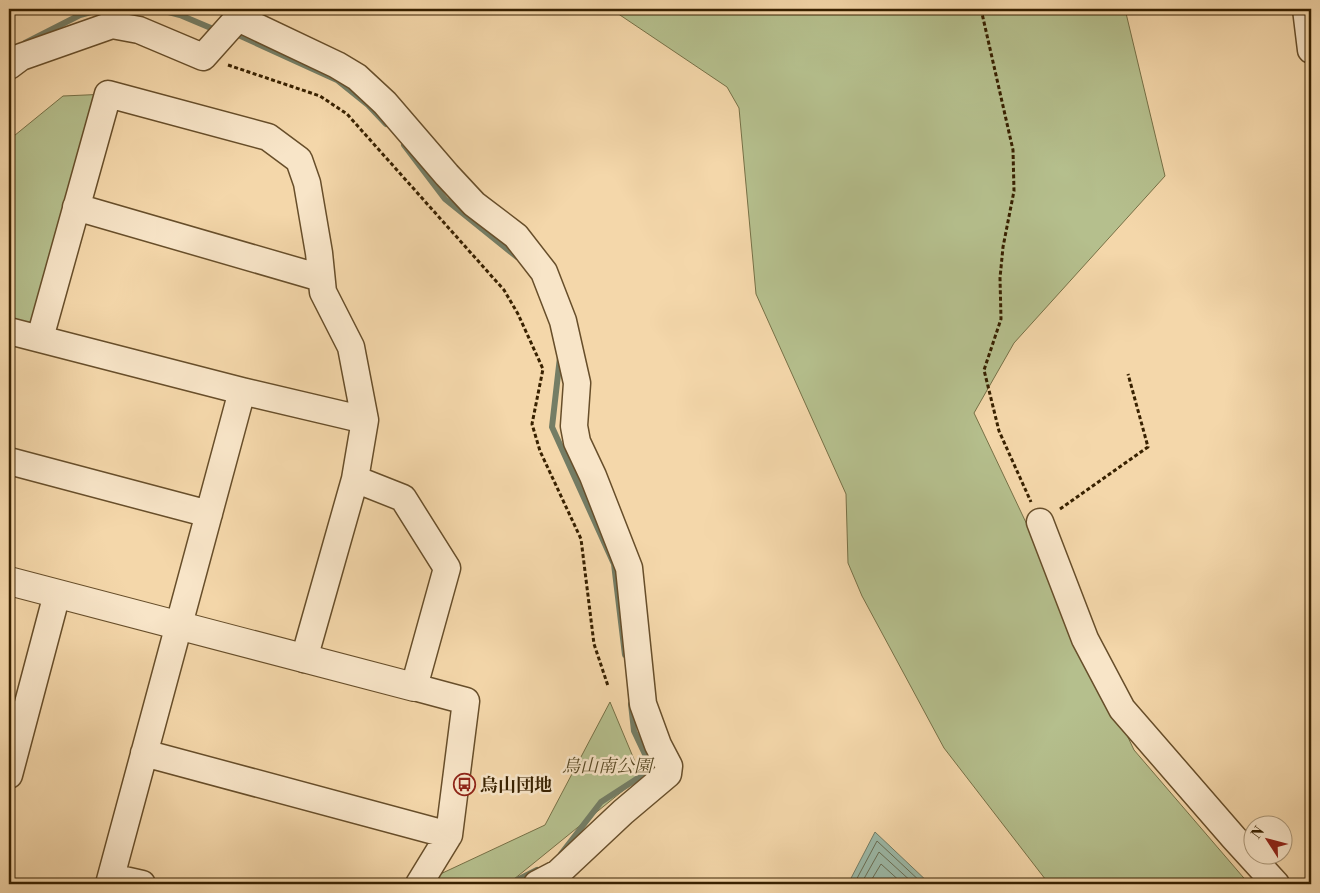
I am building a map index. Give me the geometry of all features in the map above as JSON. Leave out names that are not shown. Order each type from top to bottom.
[{"type":"street","points":[[1306,9],[1311,50]]},
{"type":"street","points":[[9,66],[21,57],[112,25],[139,30],[203,57],[242,14],[357,77],[385,103],[474,204],[516,236],[544,272],[563,321],[577,384],[574,426],[577,442],[593,476],[629,568],[643,704],[658,746],[669,766],[668,774],[623,812],[558,873],[537,884]]},
{"type":"street","points":[[40,338],[108,94],[268,137],[299,160],[307,183],[319,253],[323,292],[350,347],[365,420],[355,479],[304,658]]},
{"type":"street","points":[[76,207],[321,278]]},
{"type":"street","points":[[9,331],[242,391],[365,420]]},
{"type":"street","points":[[142,884],[110,880],[242,391]]},
{"type":"street","points":[[9,461],[209,514]]},
{"type":"street","points":[[355,479],[403,498],[447,568],[414,687]]},
{"type":"street","points":[[1040,522],[1086,639],[1122,709],[1276,884]]},
{"type":"street","points":[[9,581],[466,701],[449,835],[419,884]]},
{"type":"street","points":[[9,775],[57,594]]},
{"type":"street","points":[[144,753],[449,835]]},
{"type":"path","points":[[981,9],[1013,150],[1014,191],[1002,247],[1000,278],[1001,319],[984,370],[999,431],[1040,522],[1148,447],[1128,374]]},
{"type":"path","points":[[203,57],[320,96],[347,114],[504,290],[518,314],[543,369],[532,424],[540,451],[581,539],[594,644],[608,686]]},
{"type":"green space","points":[[611,9],[1125,9],[1165,176],[1014,343],[974,413],[1134,750],[1249,884],[1049,884],[944,748],[862,596],[848,563],[846,494],[756,294],[739,108],[727,87]]},
{"type":"green space","points":[[108,94],[40,338],[9,331],[9,140],[63,96]]},
{"type":"green space","name":"烏山南公園","points":[[610,702],[641,776],[508,884],[419,884],[545,825]]},
{"type":"water","points":[[875,832],[930,884],[848,884]]},
{"type":"waterway","points":[[25,43],[80,15],[102,9]]},
{"type":"waterway","points":[[157,9],[180,15],[218,31]]},
{"type":"waterway","points":[[234,33],[337,80],[368,105],[386,124]]},
{"type":"waterway","points":[[404,145],[445,199],[517,257]]},
{"type":"waterway","points":[[560,357],[552,427],[614,564],[625,655]]},
{"type":"waterway","points":[[561,854],[601,802],[652,769],[634,731],[631,704]]},
{"type":"waterway","points":[[509,884],[537,870]]},
{"type":"place","name":"烏山団地","points":[[464,785]]}]
